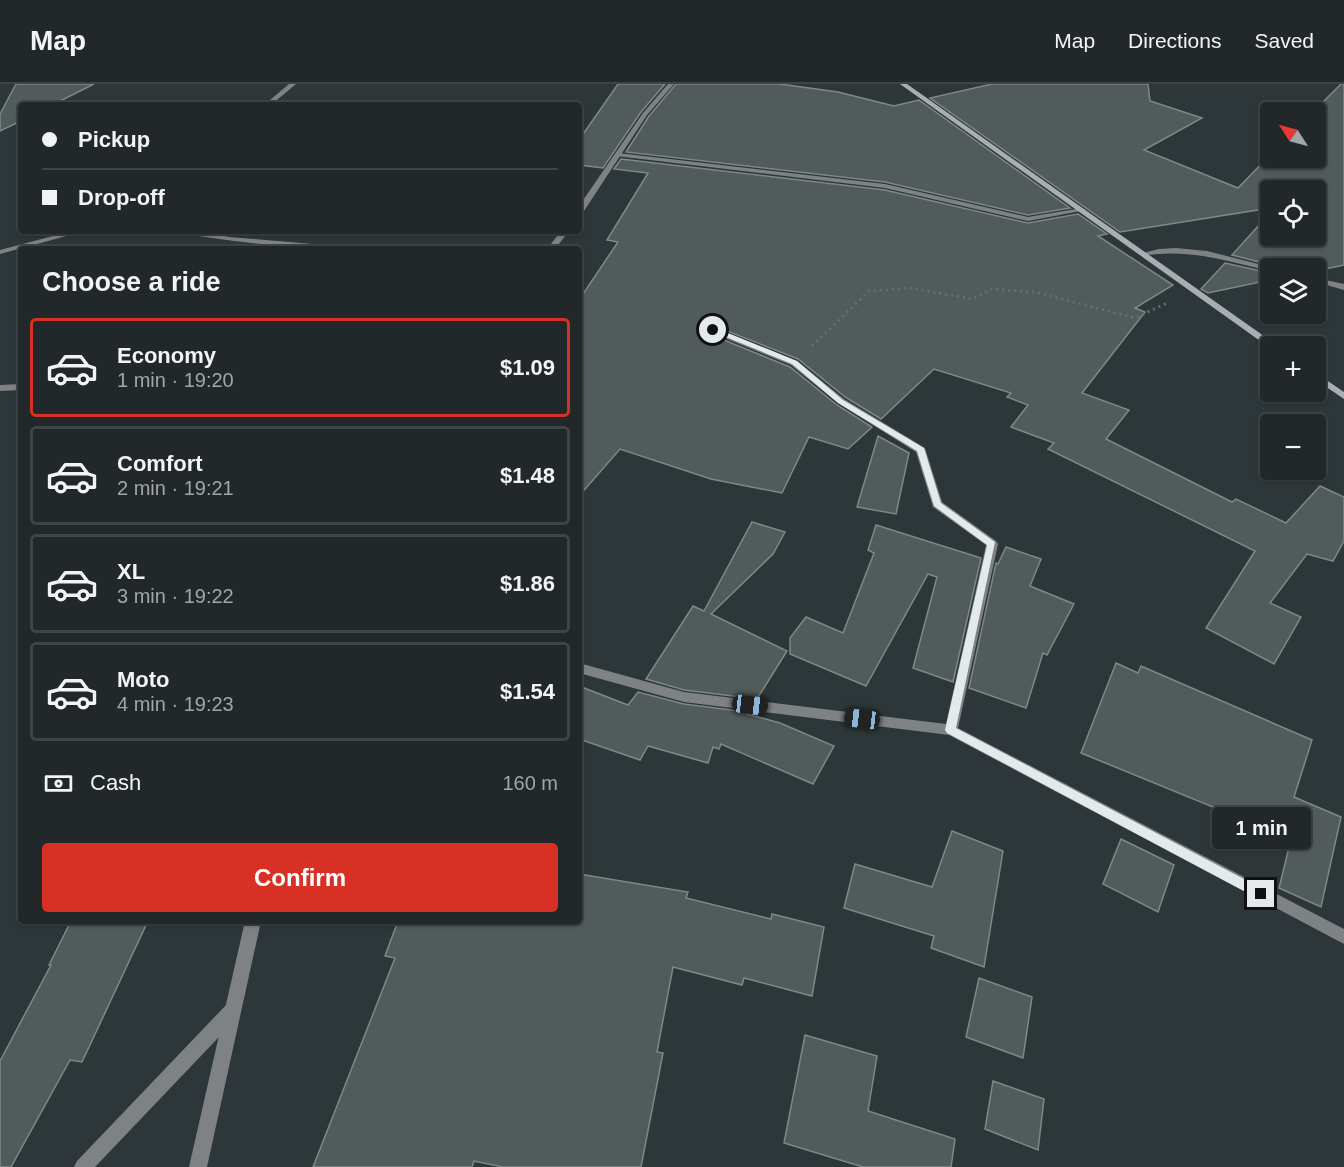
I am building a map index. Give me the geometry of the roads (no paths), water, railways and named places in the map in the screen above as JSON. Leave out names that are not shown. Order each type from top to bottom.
[{"type":"main road","points":[[903,84],[1260,336]]},
{"type":"main road","points":[[1326,383],[1344,396]]},
{"type":"street","points":[[271,102],[293,84]]},
{"type":"street","points":[[582,208],[645,114],[671,84]]},
{"type":"street","points":[[618,155],[885,186],[1028,219],[1082,210]]},
{"type":"street","points":[[23,246],[69,234]]},
{"type":"street","points":[[198,234],[312,246]]},
{"type":"street","points":[[553,246],[563,234]]},
{"type":"street","points":[[0,252],[18,247]]},
{"type":"street","points":[[1143,254],[1163,249],[1182,249],[1260,267]]},
{"type":"street","points":[[1326,282],[1344,287]]},
{"type":"street","points":[[713,330],[794,363],[841,401],[921,450],[938,504],[992,544],[951,730]]},
{"type":"street","points":[[0,388],[18,387]]},
{"type":"street","points":[[582,669],[684,697],[951,730],[1344,937]]},
{"type":"street","points":[[198,1167],[252,924]]},
{"type":"street","points":[[83,1167],[235,1008]]}]
